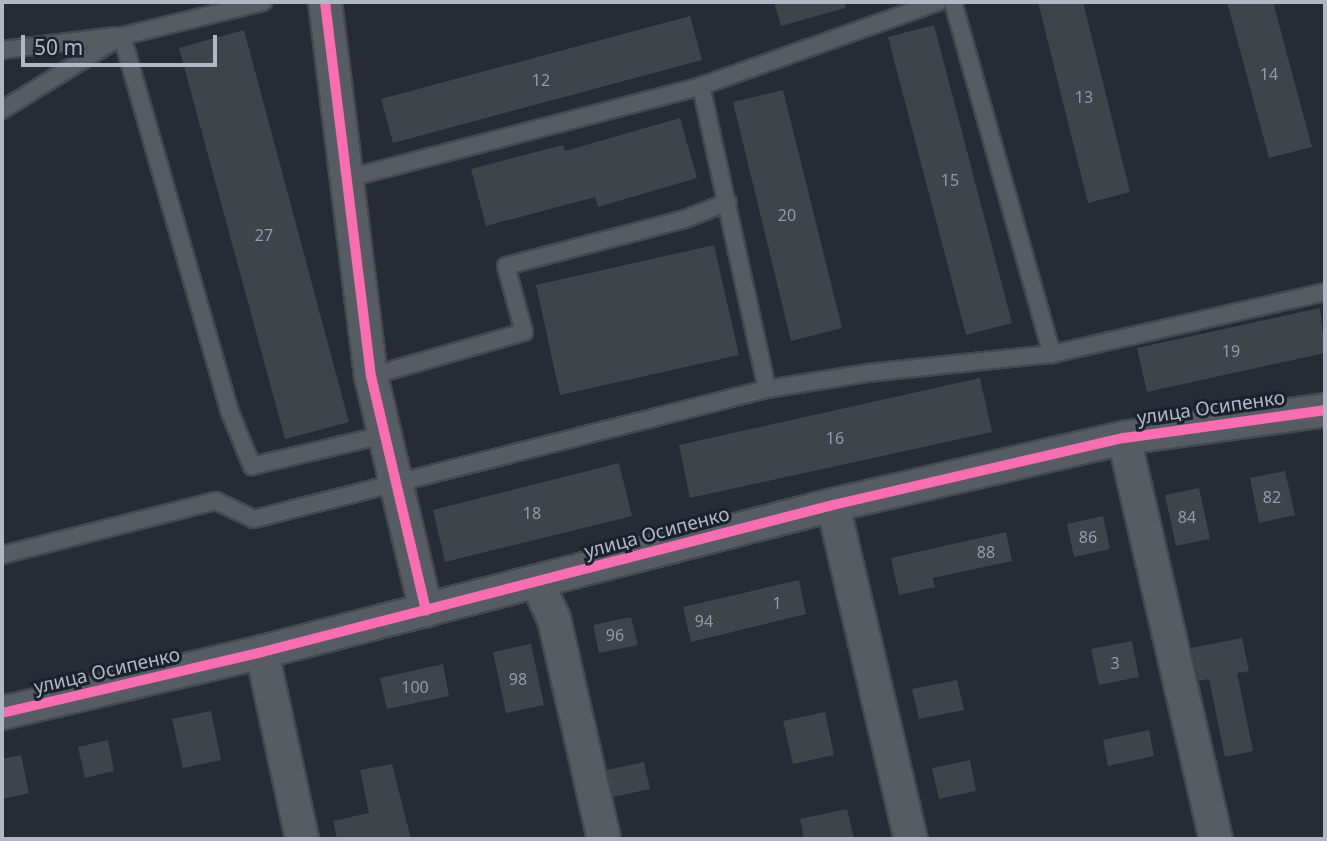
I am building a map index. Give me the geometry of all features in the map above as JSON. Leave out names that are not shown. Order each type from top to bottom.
[{"type":"street","points":[[325,2],[371,376],[393,483],[426,611]]},
{"type":"street","name":"улица Осипенко","points":[[2,713],[426,611],[833,505],[1124,438],[1325,410]]},
{"type":"street","points":[[1124,438],[1216,839]]},
{"type":"street","points":[[833,505],[911,839]]},
{"type":"street","points":[[537,582],[554,619],[604,839]]},
{"type":"street","points":[[262,652],[302,839]]},
{"type":"lane","points":[[2,50],[122,36],[263,2]]},
{"type":"lane","points":[[345,179],[701,86],[939,2]]},
{"type":"lane","points":[[953,2],[1052,354]]},
{"type":"lane","points":[[2,110],[122,36]]},
{"type":"lane","points":[[122,36],[229,410],[252,466],[383,435]]},
{"type":"lane","points":[[701,86],[767,389]]},
{"type":"lane","points":[[371,376],[524,332],[506,266],[685,219],[728,201]]},
{"type":"lane","points":[[2,555],[216,501],[254,519],[767,389],[1052,354],[1325,292]]},
{"type":"building","points":[[774,2],[845,2],[845,8],[781,26]]},
{"type":"building","points":[[1038,2],[1083,2],[1130,192],[1088,203]]},
{"type":"building","points":[[1227,2],[1273,2],[1312,147],[1269,158]]},
{"type":"building","points":[[690,16],[702,60],[393,143],[381,99]]},
{"type":"building","points":[[934,25],[1012,323],[966,335],[888,37]]},
{"type":"building","points":[[244,30],[349,422],[285,439],[179,48]]},
{"type":"building","points":[[783,90],[842,328],[791,341],[733,102]]},
{"type":"building","points":[[680,118],[697,178],[598,207],[595,197],[486,226],[471,169],[563,145],[565,151]]},
{"type":"building","points":[[714,245],[739,355],[560,395],[536,285]]},
{"type":"building","points":[[1320,308],[1325,353],[1147,392],[1137,348]]},
{"type":"building","points":[[980,378],[992,432],[690,498],[679,445]]},
{"type":"building","points":[[619,463],[632,516],[445,562],[433,510]]},
{"type":"building","points":[[1285,471],[1295,515],[1259,523],[1250,478]]},
{"type":"building","points":[[1199,488],[1210,539],[1176,546],[1165,495]]},
{"type":"building","points":[[1103,516],[1110,549],[1074,557],[1067,524]]},
{"type":"building","points":[[1006,532],[1012,561],[933,578],[935,587],[899,595],[891,558]]},
{"type":"building","points":[[799,580],[806,614],[691,642],[683,607]]},
{"type":"building","points":[[631,617],[638,645],[599,653],[593,625]]},
{"type":"building","points":[[1242,638],[1249,671],[1237,673],[1253,751],[1225,757],[1209,679],[1199,681],[1191,648]]},
{"type":"building","points":[[1132,641],[1139,677],[1099,685],[1091,649]]},
{"type":"building","points":[[531,644],[544,705],[506,713],[493,652]]},
{"type":"building","points":[[443,664],[449,696],[387,709],[380,678]]},
{"type":"building","points":[[957,680],[964,710],[919,719],[912,689]]},
{"type":"building","points":[[211,711],[221,760],[183,768],[172,719]]},
{"type":"building","points":[[825,712],[834,755],[793,764],[783,721]]},
{"type":"building","points":[[1149,730],[1154,756],[1108,766],[1103,740]]},
{"type":"building","points":[[108,740],[114,771],[85,778],[78,747]]},
{"type":"building","points":[[21,755],[29,793],[2,799],[2,759]]},
{"type":"building","points":[[970,760],[976,791],[939,799],[932,768]]},
{"type":"building","points":[[644,762],[650,789],[613,797],[607,770]]},
{"type":"building","points":[[392,764],[411,839],[337,839],[333,821],[369,813],[360,770]]},
{"type":"building","points":[[847,809],[854,839],[804,839],[800,819]]},
{"type":"cycle path","points":[[325,2],[371,376],[426,611]]},
{"type":"cycle path","points":[[2,713],[262,652],[833,505],[1124,438],[1325,410]]}]
